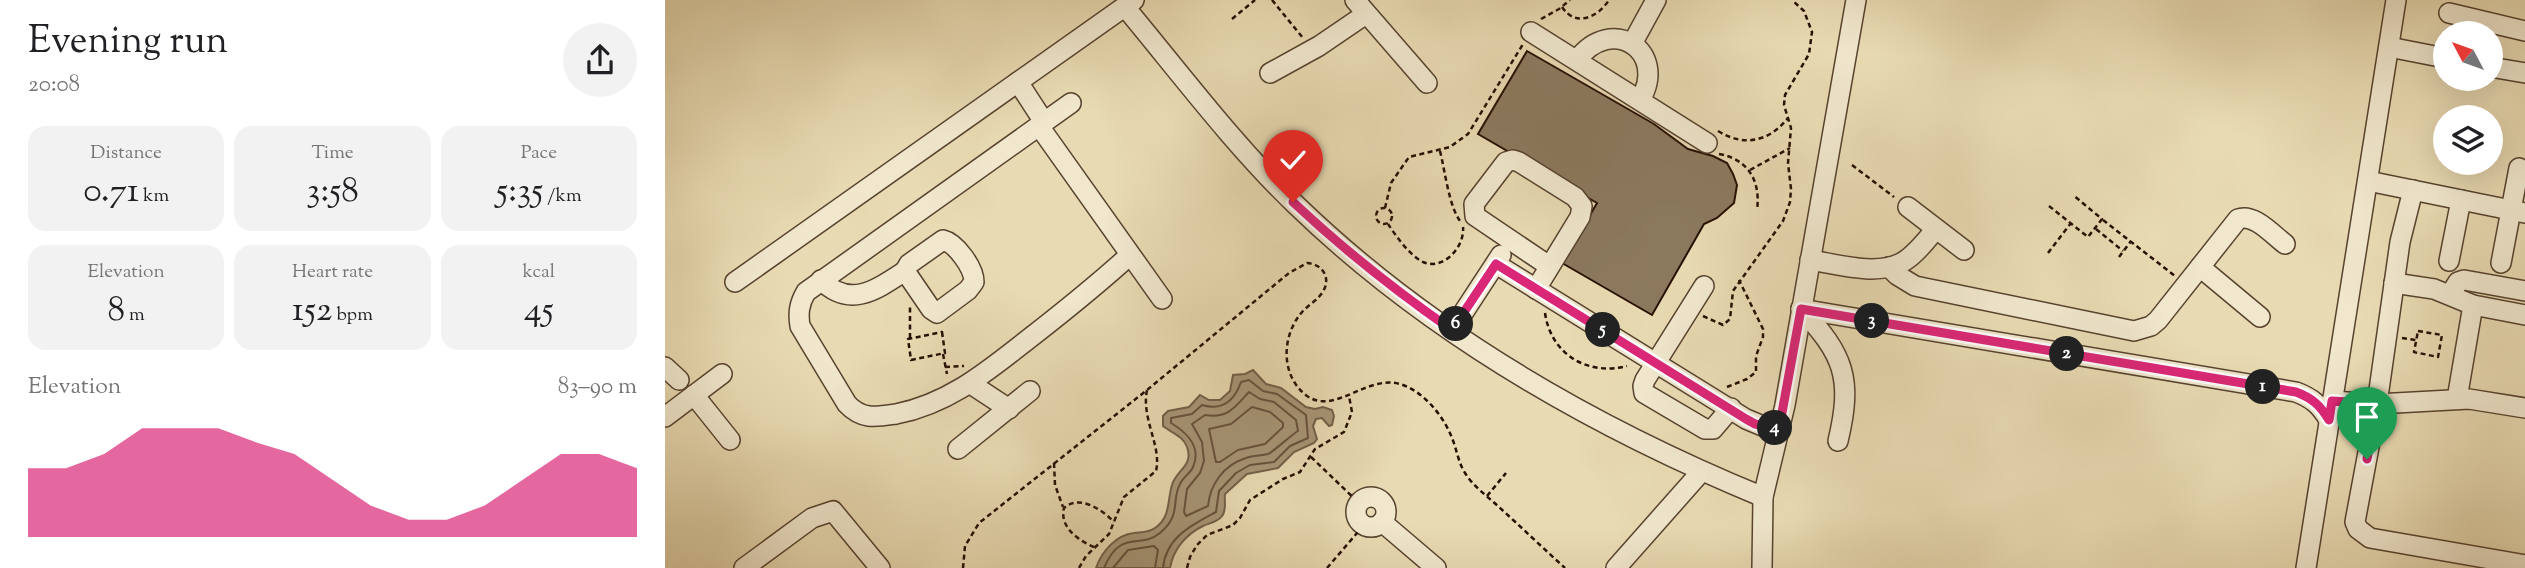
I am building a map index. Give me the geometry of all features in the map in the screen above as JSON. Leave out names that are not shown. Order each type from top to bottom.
[{"type":"street","points":[[1632,44],[1656,0]]},
{"type":"street","points":[[1762,568],[1763,498],[1779,429],[1856,0]]},
{"type":"street","points":[[2306,568],[2396,0]]},
{"type":"street","points":[[736,282],[1130,4],[1249,155],[1340,247],[1391,288],[1542,389],[1645,446],[1763,498]]},
{"type":"street","points":[[1270,73],[1313,50],[1360,7],[1427,83]]},
{"type":"street","points":[[2449,13],[2525,31]]},
{"type":"street","points":[[1531,32],[1640,100],[1713,137]]},
{"type":"street","points":[[1577,60],[1585,50],[1602,39],[1612,38],[1632,44],[1645,59],[1648,69],[1649,80],[1640,100]]},
{"type":"street","points":[[2389,47],[2433,56]]},
{"type":"street","points":[[2503,69],[2525,73]]},
{"type":"street","points":[[1018,82],[1042,124],[1162,299]]},
{"type":"street","points":[[1071,103],[806,292],[798,314],[800,326],[847,404],[854,411],[873,417],[907,412],[940,400],[971,383],[1083,297],[1130,256]]},
{"type":"street","points":[[1539,291],[1549,266],[1580,217],[1582,206],[1575,197],[1513,160],[1502,166],[1477,199],[1473,210],[1479,220],[1549,266]]},
{"type":"street","points":[[2501,263],[2518,212],[2519,168]]},
{"type":"street","points":[[2368,181],[2518,212]]},
{"type":"street","points":[[2413,190],[2400,242],[2377,404],[2355,522],[2358,529],[2370,538],[2525,565]]},
{"type":"street","points":[[2449,261],[2461,200]]},
{"type":"street","points":[[1908,207],[1964,250]]},
{"type":"street","points":[[1889,267],[1916,286],[2134,331],[2151,326],[2234,222],[2242,217],[2252,219],[2285,244]]},
{"type":"street","points":[[1809,260],[1875,268],[1889,267],[1913,255],[1937,229]]},
{"type":"street","points":[[1452,330],[1511,242]]},
{"type":"street","points":[[1496,264],[1755,424],[1779,429]]},
{"type":"street","points":[[2200,267],[2260,317]]},
{"type":"street","points":[[821,280],[841,295],[855,295],[909,278]]},
{"type":"street","points":[[2450,295],[2458,282],[2464,280],[2525,291]]},
{"type":"street","points":[[2395,283],[2423,286],[2473,304],[2525,314]]},
{"type":"street","points":[[1704,286],[1651,359],[1643,386],[1644,393],[1705,429],[1713,429],[1719,424],[1722,403]]},
{"type":"street","points":[[2457,399],[2473,304]]},
{"type":"street","points":[[1801,309],[2296,392],[2331,410],[2457,399],[2525,408]]},
{"type":"street","points":[[1801,309],[1825,335],[1841,367],[1847,396],[1839,441]]},
{"type":"street","points":[[665,416],[722,374]]},
{"type":"street","points":[[971,383],[1009,409]]},
{"type":"street","points":[[958,449],[1030,391]]},
{"type":"street","points":[[694,395],[730,440]]},
{"type":"street","points":[[1616,568],[1701,472]]},
{"type":"street","points":[[1373,523],[1386,509],[1381,500],[1372,497],[1359,503],[1358,517],[1373,523],[1436,568]]},
{"type":"street","points":[[744,568],[811,518],[833,511],[880,568]]},
{"type":"path","points":[[1232,19],[1255,0]]},
{"type":"path","points":[[1272,0],[1313,50]]},
{"type":"path","points":[[1385,208],[1391,183],[1405,161],[1415,154],[1450,147],[1468,134],[1531,32],[1542,18],[1570,0]]},
{"type":"path","points":[[1562,7],[1580,19],[1590,19],[1609,0]]},
{"type":"path","points":[[1691,306],[1711,321],[1727,323],[1731,315],[1733,291],[1783,221],[1790,202],[1788,163],[1791,128],[1784,105],[1784,94],[1804,64],[1812,43],[1809,21],[1804,11],[1792,0]]},
{"type":"path","points":[[1757,209],[1759,196],[1756,182],[1749,170],[1728,155],[1715,153],[1713,137],[1750,141],[1772,134],[1788,118]]},
{"type":"path","points":[[1749,170],[1790,148]]},
{"type":"path","points":[[1388,224],[1408,249],[1423,262],[1440,262],[1447,259],[1459,246],[1464,230],[1451,206],[1440,151]]},
{"type":"path","points":[[1852,165],[1908,207]]},
{"type":"path","points":[[2073,195],[2186,284]]},
{"type":"path","points":[[2049,206],[2088,237],[2102,219]]},
{"type":"path","points":[[1378,210],[1390,210],[1393,216],[1388,224],[1381,224],[1376,216],[1378,210]]},
{"type":"path","points":[[2048,253],[2071,223]]},
{"type":"path","points":[[2095,228],[2123,251]]},
{"type":"path","points":[[2119,257],[2131,241]]},
{"type":"path","points":[[964,568],[965,546],[979,523],[1289,273],[1307,263],[1318,265],[1323,270],[1326,285],[1323,292],[1302,312],[1292,330],[1287,355],[1290,377],[1306,395],[1318,401],[1349,396],[1370,384],[1386,382],[1402,385],[1417,393],[1447,427],[1464,471],[1565,568]]},
{"type":"path","points":[[909,278],[908,339],[911,360],[943,354]]},
{"type":"path","points":[[1722,403],[1733,383],[1753,376],[1757,367],[1757,350],[1763,337],[1763,329],[1739,280]]},
{"type":"path","points":[[1539,291],[1553,338],[1563,352],[1578,363],[1613,369],[1651,359]]},
{"type":"path","points":[[2418,331],[2442,335],[2438,357],[2414,352],[2418,331]]},
{"type":"path","points":[[909,338],[942,332],[947,374]]},
{"type":"path","points":[[1079,568],[1086,556],[1106,539],[1124,497],[1156,471],[1158,464],[1145,403],[1147,390]]},
{"type":"path","points":[[1187,568],[1193,551],[1207,536],[1233,525],[1250,500],[1283,479],[1300,472],[1315,449],[1347,427],[1352,412],[1349,396]]},
{"type":"path","points":[[1311,457],[1359,503]]},
{"type":"path","points":[[1054,463],[1055,485],[1069,530],[1086,544],[1096,547]]},
{"type":"path","points":[[1487,496],[1506,473]]},
{"type":"path","points":[[1064,508],[1073,503],[1088,505],[1102,511],[1114,523]]},
{"type":"path","points":[[1327,568],[1373,523]]},
{"type":"water","points":[[1253,370],[1266,384],[1281,388],[1306,407],[1332,410],[1332,425],[1329,426],[1322,418],[1316,419],[1313,426],[1317,439],[1314,443],[1294,452],[1278,468],[1247,474],[1225,494],[1224,514],[1186,538],[1177,549],[1170,568],[1096,568],[1106,550],[1116,540],[1127,534],[1152,530],[1164,519],[1172,485],[1189,453],[1183,440],[1163,426],[1163,416],[1168,411],[1189,407],[1200,395],[1209,400],[1220,400],[1230,391],[1233,375]]},
{"type":"building","points":[[1527,51],[1654,124],[1688,149],[1727,163],[1733,174],[1737,185],[1734,203],[1717,218],[1704,224],[1652,315],[1562,263],[1597,203],[1478,134]]},
{"type":"route","points":[[1293,202],[1340,247],[1391,288],[1452,330],[1496,264],[1746,419],[1765,427],[1779,429],[1801,309],[2296,392],[2321,407],[2329,420],[2332,401],[2377,404],[2367,459]]}]
